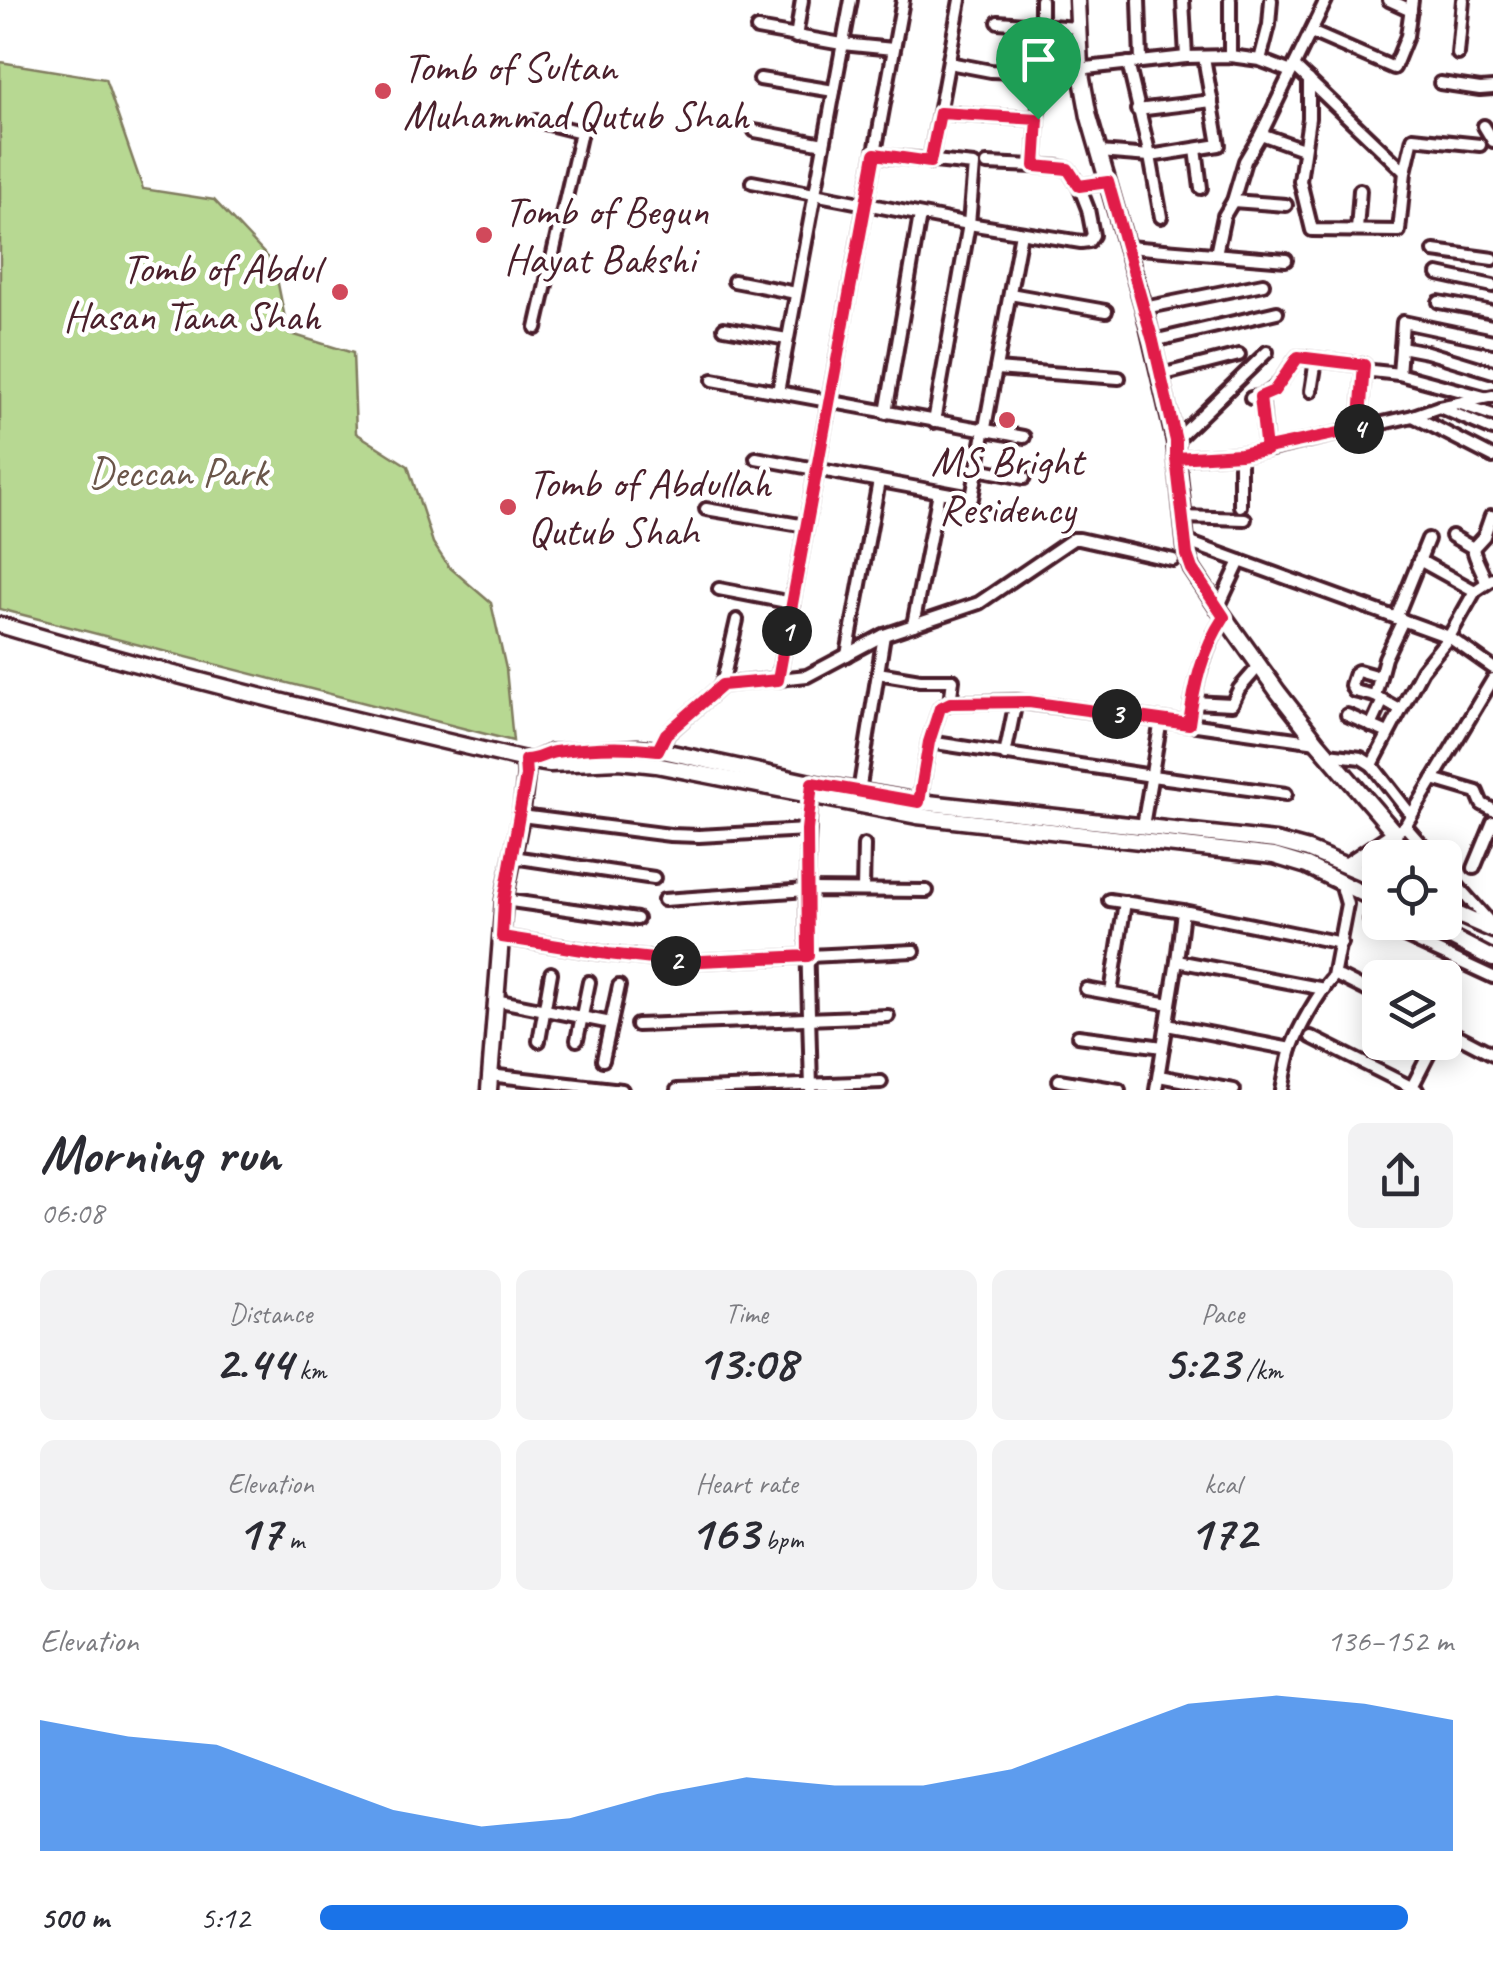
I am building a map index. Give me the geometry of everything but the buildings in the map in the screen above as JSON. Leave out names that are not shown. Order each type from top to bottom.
[{"type":"street","points":[[796,36],[802,0]]},
{"type":"street","points":[[778,392],[851,0]]},
{"type":"street","points":[[778,680],[903,0]]},
{"type":"street","points":[[930,162],[960,0]]},
{"type":"street","points":[[1035,166],[1041,0]]},
{"type":"street","points":[[1077,0],[1080,68],[1098,152],[1128,246],[1176,441],[1182,518],[1192,569],[1317,742],[1411,840]]},
{"type":"street","points":[[1140,0],[1141,61]]},
{"type":"street","points":[[1183,0],[1186,56]]},
{"type":"street","points":[[1230,0],[1230,56]]},
{"type":"street","points":[[1260,60],[1270,0]]},
{"type":"street","points":[[1216,254],[1224,216],[1246,162],[1326,0]]},
{"type":"street","points":[[1311,32],[1394,68],[1408,36],[1411,5],[1389,0]]},
{"type":"street","points":[[1458,54],[1463,0]]},
{"type":"street","points":[[998,22],[1077,28]]},
{"type":"street","points":[[756,28],[894,49]]},
{"type":"street","points":[[950,63],[991,71],[1041,73],[1186,56],[1260,60],[1292,69],[1309,80],[1404,172]]},
{"type":"street","points":[[1098,152],[1150,156],[1220,145],[1204,57]]},
{"type":"street","points":[[1128,63],[1162,217]]},
{"type":"street","points":[[760,78],[834,91]]},
{"type":"street","points":[[1309,80],[1309,118],[1300,182],[1312,230],[1399,231],[1404,172],[1413,138],[1480,144]]},
{"type":"street","points":[[1440,84],[1493,88]]},
{"type":"street","points":[[1138,110],[1212,101]]},
{"type":"street","points":[[940,113],[1038,119]]},
{"type":"street","points":[[536,328],[581,132],[537,120]]},
{"type":"street","points":[[1484,126],[1493,141]]},
{"type":"street","points":[[756,131],[824,144]]},
{"type":"street","points":[[1261,134],[1300,148]]},
{"type":"street","points":[[1196,149],[1200,188]]},
{"type":"street","points":[[875,154],[974,166],[969,224],[934,422]]},
{"type":"street","points":[[752,182],[969,224],[1089,242],[1093,235],[1088,209],[1068,169],[986,164]]},
{"type":"street","points":[[1079,186],[1108,182]]},
{"type":"street","points":[[1357,230],[1360,190]]},
{"type":"street","points":[[1233,200],[1286,206]]},
{"type":"street","points":[[886,413],[920,215]]},
{"type":"street","points":[[756,458],[972,498],[1021,233]]},
{"type":"street","points":[[1128,246],[1286,260]]},
{"type":"street","points":[[1434,251],[1493,259]]},
{"type":"street","points":[[1438,274],[1493,286]]},
{"type":"street","points":[[734,281],[796,293]]},
{"type":"street","points":[[1144,308],[1263,284]]},
{"type":"street","points":[[1010,294],[1106,311]]},
{"type":"street","points":[[1438,302],[1493,312]]},
{"type":"street","points":[[1153,341],[1277,312]]},
{"type":"street","points":[[1398,374],[1404,322],[1493,341]]},
{"type":"street","points":[[724,328],[788,339]]},
{"type":"street","points":[[1401,347],[1493,372]]},
{"type":"street","points":[[1176,441],[1267,352]]},
{"type":"street","points":[[1161,375],[1239,354]]},
{"type":"street","points":[[1266,450],[1256,398],[1274,391],[1298,357],[1364,365],[1362,428]]},
{"type":"street","points":[[1312,391],[1316,360]]},
{"type":"street","points":[[996,369],[1118,378]]},
{"type":"street","points":[[1363,370],[1398,374],[1490,397]]},
{"type":"street","points":[[713,380],[1024,437]]},
{"type":"street","points":[[1176,458],[1266,450],[1490,397]]},
{"type":"street","points":[[1459,404],[1493,415]]},
{"type":"street","points":[[1439,407],[1493,430]]},
{"type":"street","points":[[1413,416],[1493,457]]},
{"type":"street","points":[[1240,454],[1240,506]]},
{"type":"street","points":[[978,469],[1024,478]]},
{"type":"street","points":[[848,655],[878,480]]},
{"type":"street","points":[[913,624],[939,492]]},
{"type":"street","points":[[706,509],[806,526]]},
{"type":"street","points":[[1473,548],[1484,536],[1491,516]]},
{"type":"street","points":[[1182,518],[1245,519]]},
{"type":"street","points":[[1372,765],[1422,670],[1449,638],[1475,591],[1490,582],[1475,559],[1473,548],[1452,536]]},
{"type":"street","points":[[722,685],[807,676],[884,635],[979,603],[1072,539],[1173,560]]},
{"type":"street","points":[[1371,726],[1379,698],[1379,676],[1428,539]]},
{"type":"street","points":[[1185,541],[1449,638],[1493,668]]},
{"type":"street","points":[[1419,560],[1475,591]]},
{"type":"street","points":[[1189,724],[1199,670],[1240,561]]},
{"type":"street","points":[[719,589],[792,603]]},
{"type":"street","points":[[657,757],[666,734],[722,685],[738,620]]},
{"type":"street","points":[[0,625],[311,710],[550,764],[657,757],[918,809],[1274,856],[1307,866],[1362,893]]},
{"type":"street","points":[[859,792],[884,635]]},
{"type":"street","points":[[1192,702],[1232,704],[1259,666]]},
{"type":"street","points":[[1379,676],[1356,671],[1351,686],[1400,710]]},
{"type":"street","points":[[878,673],[920,680],[954,680],[950,703]]},
{"type":"street","points":[[1282,1090],[1292,1048],[1334,976],[1347,904],[1341,883],[1348,866],[1400,830],[1412,815],[1493,679]]},
{"type":"street","points":[[918,809],[929,742],[940,708],[950,703],[1016,702],[1317,742]]},
{"type":"street","points":[[1005,755],[1016,702]]},
{"type":"street","points":[[1347,715],[1388,733]]},
{"type":"street","points":[[1143,826],[1161,720]]},
{"type":"street","points":[[929,742],[1286,794]]},
{"type":"street","points":[[1328,754],[1361,758],[1372,765],[1412,815]]},
{"type":"street","points":[[530,760],[504,900],[489,1082],[622,1090]]},
{"type":"street","points":[[1433,779],[1478,792],[1482,804],[1493,810]]},
{"type":"street","points":[[811,789],[859,792],[918,809],[1143,826],[1275,841],[1362,872]]},
{"type":"street","points":[[811,789],[807,830],[811,1087]]},
{"type":"street","points":[[521,816],[670,835],[807,830]]},
{"type":"street","points":[[1474,868],[1493,822]]},
{"type":"street","points":[[863,890],[864,845]]},
{"type":"street","points":[[512,858],[654,878]]},
{"type":"street","points":[[664,900],[807,890],[926,891]]},
{"type":"street","points":[[1462,892],[1493,928]]},
{"type":"street","points":[[504,900],[637,918]]},
{"type":"street","points":[[1109,900],[1341,943]]},
{"type":"street","points":[[1110,993],[1125,902]]},
{"type":"street","points":[[1156,1090],[1182,911]]},
{"type":"street","points":[[1462,915],[1493,928]]},
{"type":"street","points":[[502,937],[680,962],[914,951]]},
{"type":"street","points":[[1413,940],[1493,977]]},
{"type":"street","points":[[1462,940],[1490,952]]},
{"type":"street","points":[[1177,961],[1324,989]]},
{"type":"street","points":[[540,1041],[551,972]]},
{"type":"street","points":[[1340,977],[1362,988]]},
{"type":"street","points":[[576,1040],[589,982]]},
{"type":"street","points":[[602,1060],[619,986]]},
{"type":"street","points":[[1086,990],[1170,1004]]},
{"type":"street","points":[[495,1000],[611,1023]]},
{"type":"street","points":[[638,1024],[888,1016]]},
{"type":"street","points":[[1167,1025],[1292,1048]]},
{"type":"street","points":[[1078,1036],[1162,1048]]},
{"type":"street","points":[[1462,1038],[1489,1052],[1493,1036]]},
{"type":"street","points":[[1312,1037],[1414,1089],[1427,1060]]},
{"type":"street","points":[[1159,1076],[1234,1090]]},
{"type":"street","points":[[1058,1080],[1120,1090]]},
{"type":"street","points":[[677,1090],[881,1082]]},
{"type":"green space","name":"Deccan Park","points":[[0,62],[105,79],[143,189],[214,200],[274,264],[288,333],[353,353],[356,433],[408,466],[433,543],[448,566],[491,603],[506,669],[513,741],[0,609]]},
{"type":"place","name":"Tomb of Sultan Muhammad Qutub Shah","points":[[383,91]]},
{"type":"place","name":"Tomb of Begun Hayat Bakshi","points":[[484,235]]},
{"type":"place","name":"Tomb of Abdul Hasan Tana Shah","points":[[340,292]]},
{"type":"place","name":"MS Bright Residency","points":[[1007,420]]},
{"type":"place","name":"Tomb of Abdullah Qutub Shah","points":[[508,507]]},
{"type":"route","points":[[1038,119],[940,113],[930,162],[875,154],[778,680],[722,685],[666,734],[658,750],[551,752],[525,760],[521,816],[504,900],[502,937],[680,962],[808,956],[807,830],[812,783],[919,802],[929,742],[940,708],[950,703],[1029,702],[1189,724],[1199,670],[1224,617],[1187,555],[1176,458],[1266,450],[1260,397],[1274,391],[1298,357],[1364,365],[1362,428],[1266,450],[1240,454],[1176,458],[1176,441],[1153,341],[1108,182],[1079,186],[1068,169],[1035,166],[1038,119]]}]
